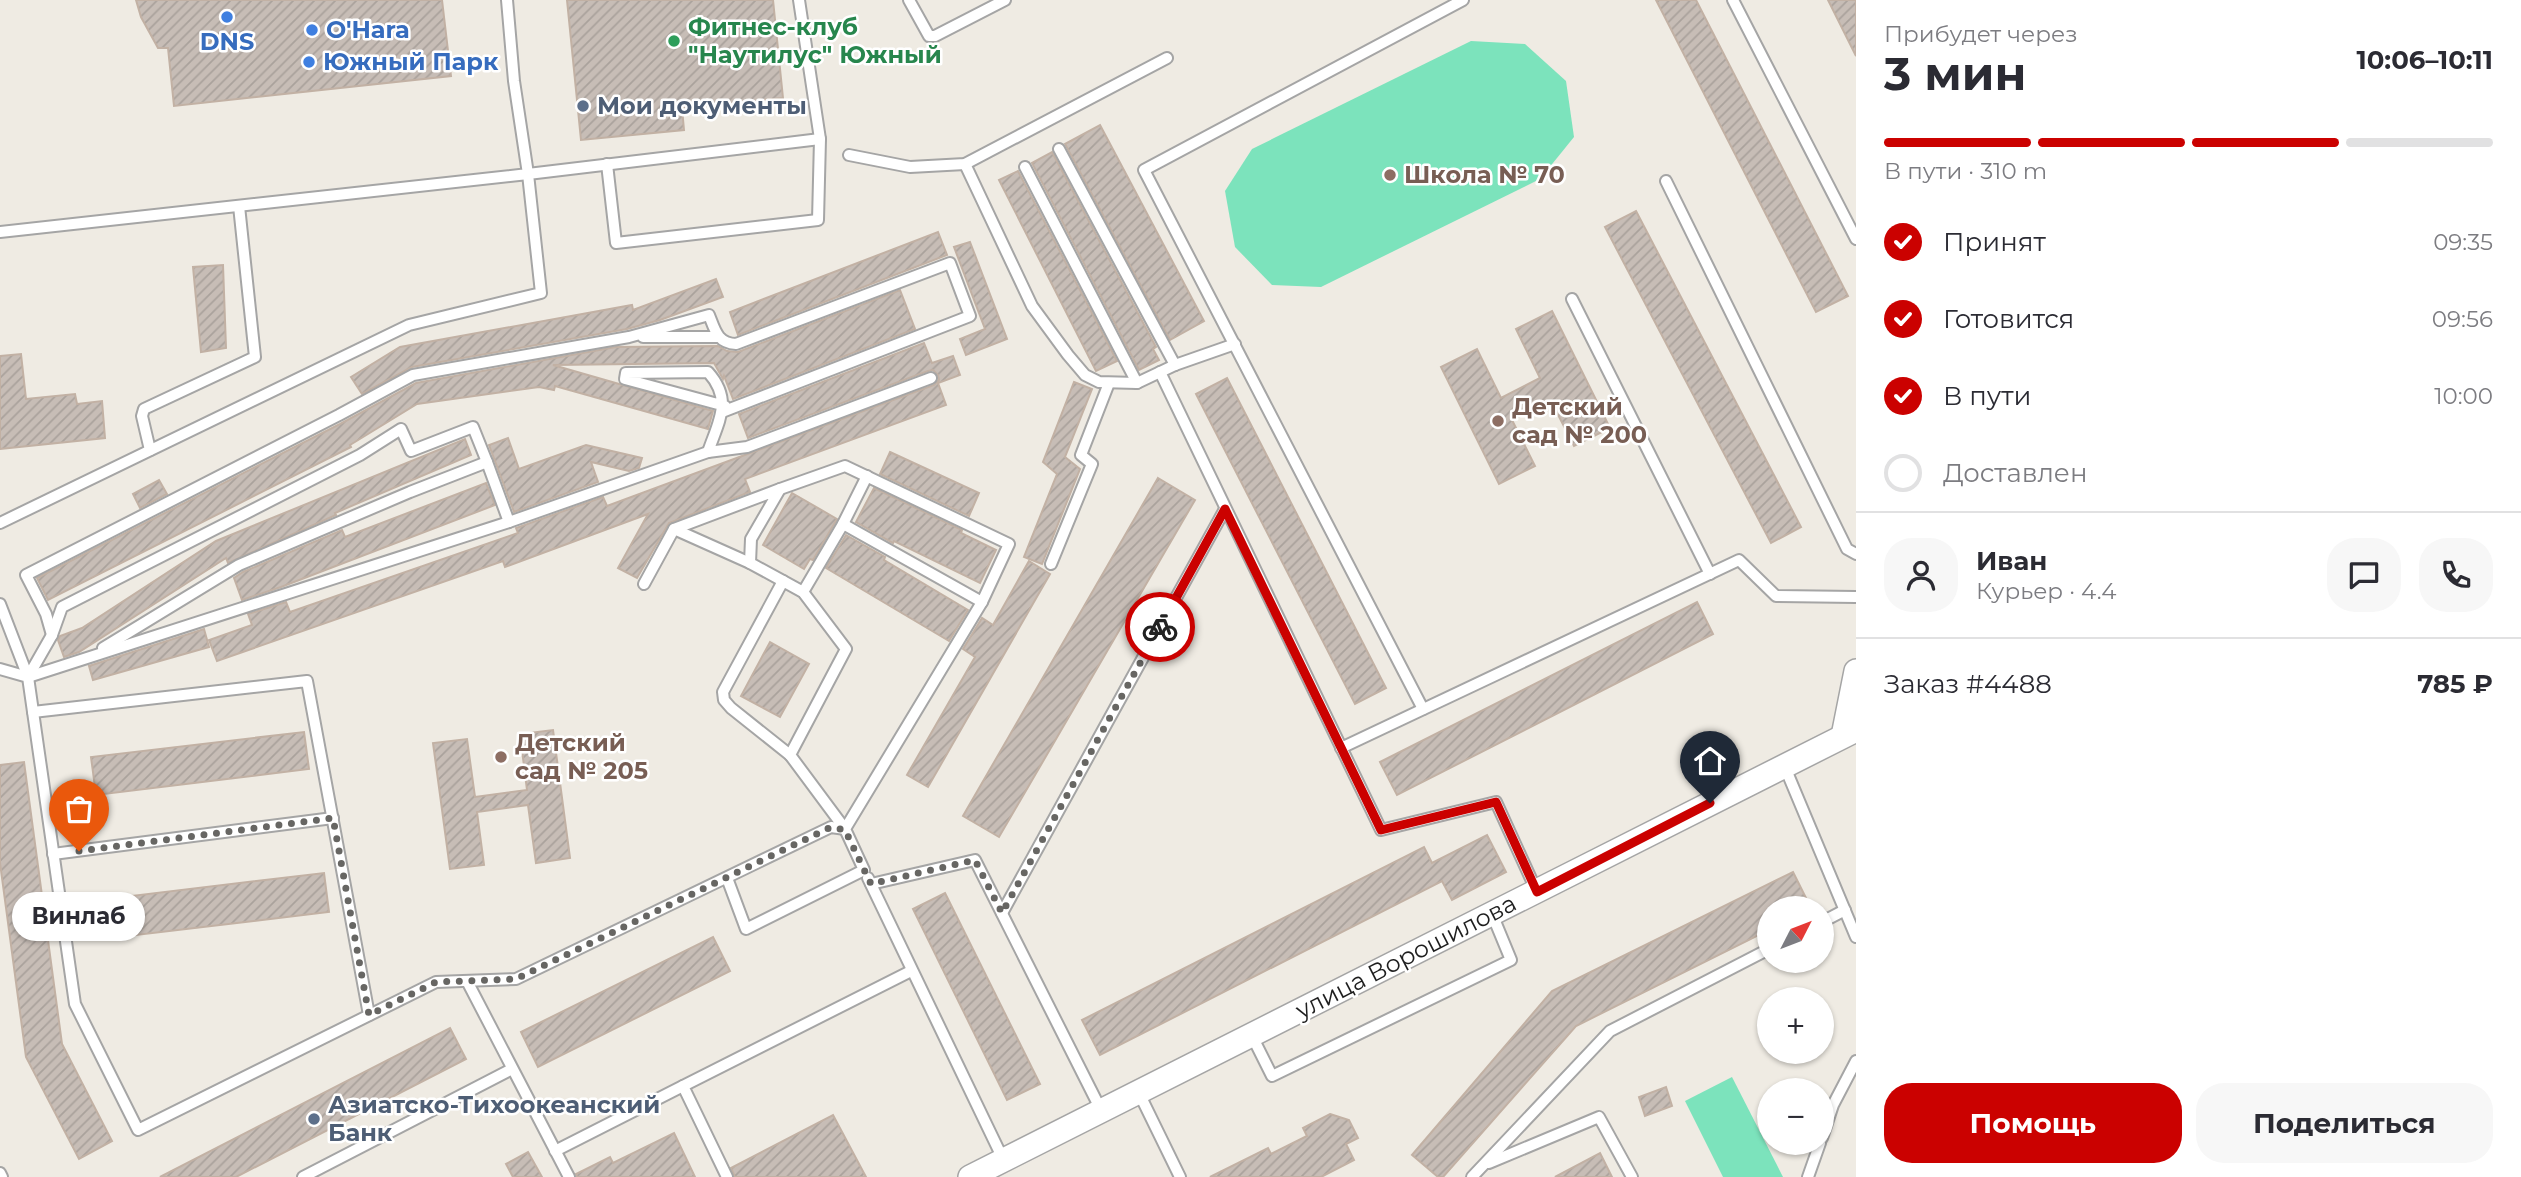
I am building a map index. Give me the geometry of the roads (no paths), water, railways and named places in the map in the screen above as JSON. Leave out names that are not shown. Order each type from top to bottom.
[{"type":"street","name":"улица Ворошилова","points":[[970,1177],[1849,733],[1856,671]]},
{"type":"lane","points":[[0,523],[409,325],[541,293],[514,81],[507,0]]},
{"type":"lane","points":[[607,164],[616,243],[818,220],[820,139],[799,0]]},
{"type":"lane","points":[[909,0],[929,36],[935,36],[1005,0]]},
{"type":"lane","points":[[1423,709],[1144,170],[1463,0]]},
{"type":"lane","points":[[1733,0],[1856,239]]},
{"type":"lane","points":[[849,155],[910,167],[965,164],[1167,58]]},
{"type":"lane","points":[[0,232],[820,139]]},
{"type":"lane","points":[[1059,149],[1175,365]]},
{"type":"lane","points":[[965,164],[1032,306],[1085,374],[1099,382],[1137,383],[1175,365],[1235,344]]},
{"type":"lane","points":[[1025,167],[1137,383]]},
{"type":"lane","points":[[1666,181],[1847,549],[1856,554]]},
{"type":"lane","points":[[150,450],[142,416],[144,409],[255,357],[239,206]]},
{"type":"lane","points":[[52,635],[46,614],[26,575],[339,415],[413,374],[629,337],[709,314],[718,337],[725,344],[736,344],[950,263],[970,316],[723,409],[625,379],[626,373],[708,372],[718,383],[723,409],[708,452]]},
{"type":"lane","points":[[1572,299],[1710,574]]},
{"type":"lane","points":[[629,337],[718,337]]},
{"type":"lane","points":[[1160,372],[1381,830],[1496,802],[1537,892]]},
{"type":"lane","points":[[0,669],[27,677],[509,522],[708,452],[747,447],[931,378]]},
{"type":"lane","points":[[1051,564],[1092,464],[1081,455],[1109,383]]},
{"type":"lane","points":[[27,677],[52,635],[62,607],[360,454],[401,429],[411,451],[473,427],[509,522]]},
{"type":"lane","points":[[89,656],[239,565],[487,462]]},
{"type":"lane","points":[[644,584],[674,529],[845,466],[1009,544],[982,602],[845,830]]},
{"type":"lane","points":[[803,592],[843,524],[867,476]]},
{"type":"lane","points":[[750,563],[751,539],[780,489]]},
{"type":"lane","points":[[1002,913],[1225,509]]},
{"type":"lane","points":[[843,524],[982,602]]},
{"type":"lane","points":[[674,529],[750,563],[803,592],[846,649],[790,755]]},
{"type":"lane","points":[[1341,748],[1739,560],[1776,596],[1856,597]]},
{"type":"lane","points":[[783,581],[723,692],[724,701],[790,755],[845,830],[1003,1159]]},
{"type":"lane","points":[[0,604],[27,677],[75,1004],[138,1130],[436,982],[516,979],[831,827],[845,830]]},
{"type":"lane","points":[[33,712],[307,681],[369,1015]]},
{"type":"lane","points":[[1784,765],[1856,937]]},
{"type":"lane","points":[[53,855],[333,818]]},
{"type":"lane","points":[[871,884],[975,860],[1101,1110]]},
{"type":"lane","points":[[727,878],[746,929],[864,870]]},
{"type":"lane","points":[[1834,915],[1844,910]]},
{"type":"lane","points":[[1251,1034],[1272,1076],[1511,960],[1492,914]]},
{"type":"lane","points":[[1472,1177],[1610,1031],[1757,955]]},
{"type":"lane","points":[[555,1151],[911,971]]},
{"type":"lane","points":[[467,981],[569,1177]]},
{"type":"lane","points":[[1834,1103],[1856,1061]]},
{"type":"lane","points":[[303,1177],[512,1069]]},
{"type":"lane","points":[[683,1086],[727,1177]]},
{"type":"lane","points":[[1138,1091],[1180,1177]]},
{"type":"lane","points":[[1483,1165],[1600,1117],[1632,1177]]},
{"type":"lane","points":[[1808,1177],[1816,1155]]},
{"type":"place","name":"DNS","points":[[227,17]]},
{"type":"place","name":"O'Hara","points":[[312,30]]},
{"type":"place","name":"Фитнес-клуб \"Наутилус\" Южный","points":[[674,41]]},
{"type":"place","name":"Южный Парк","points":[[309,62]]},
{"type":"place","name":"Мои документы","points":[[583,106]]},
{"type":"place","name":"Школа № 70","points":[[1390,175]]},
{"type":"place","name":"Детский сад № 200","points":[[1498,421]]},
{"type":"place","name":"Детский сад № 205","points":[[501,757]]},
{"type":"place","name":"Винлаб","points":[[79,851]]},
{"type":"place","name":"Азиатско-Тихоокеанский Банк","points":[[314,1119]]}]
